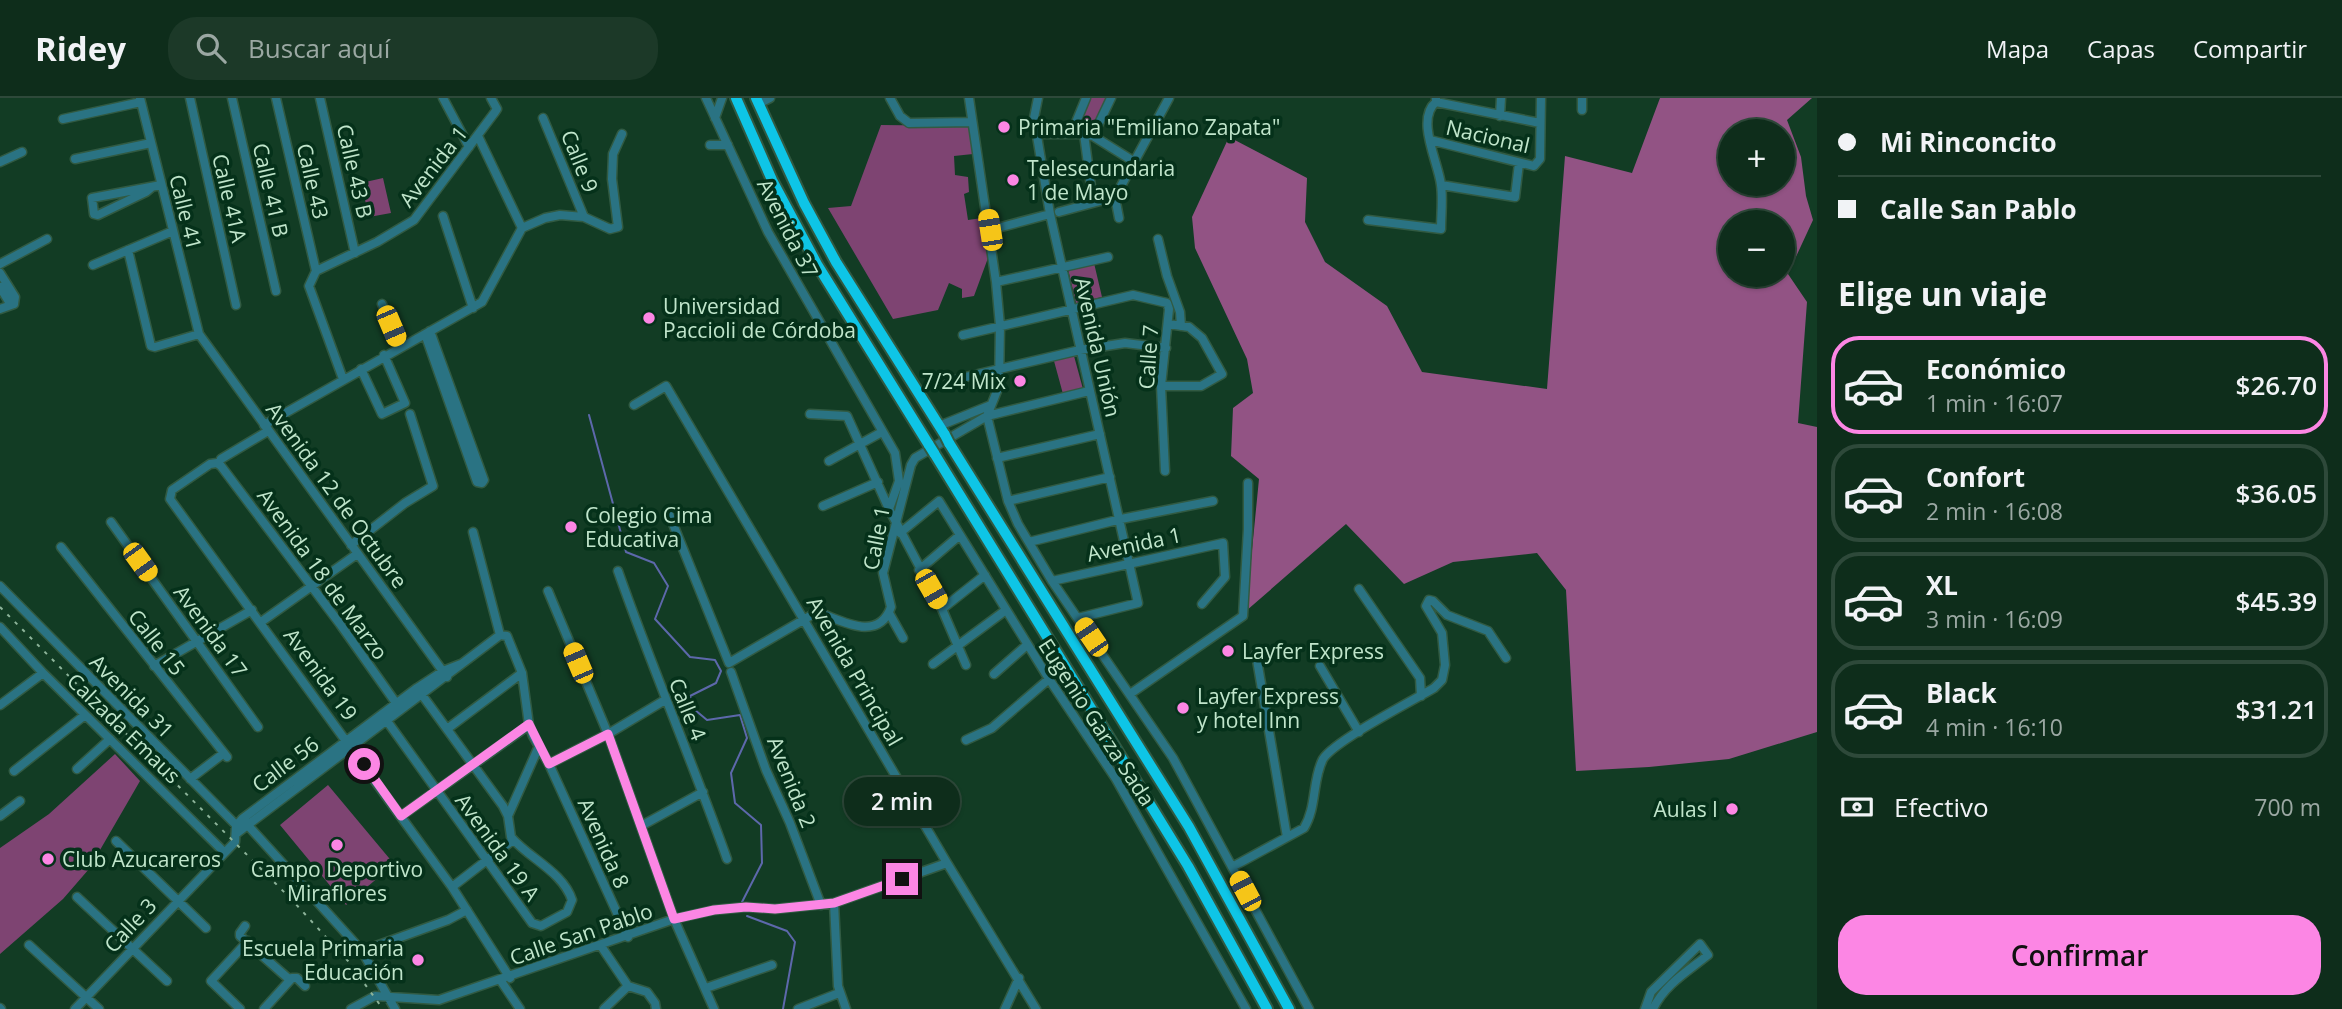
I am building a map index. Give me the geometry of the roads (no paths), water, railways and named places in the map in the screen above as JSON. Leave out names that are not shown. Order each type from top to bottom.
[{"type":"highway","points":[[736,98],[772,180],[812,256],[1188,866],[1267,1009]]},
{"type":"highway","points":[[757,101],[804,204],[831,253],[1189,827],[1290,1009]]},
{"type":"street","name":"Calle 41A","points":[[190,98],[236,305]]},
{"type":"street","name":"Calle 41 B","points":[[232,98],[276,291]]},
{"type":"street","name":"Calle 43","points":[[276,98],[316,271],[309,286],[342,379]]},
{"type":"street","name":"Calle 43 B","points":[[320,98],[355,253]]},
{"type":"street","points":[[443,98],[469,147]]},
{"type":"street","name":"Avenida 1","points":[[316,271],[414,220],[497,109],[491,98]]},
{"type":"street","name":"Avenida 37","points":[[706,98],[768,232],[895,453],[899,481],[890,509]]},
{"type":"street","points":[[715,119],[722,98]]},
{"type":"street","points":[[757,101],[770,98]]},
{"type":"street","points":[[890,98],[900,116],[909,122],[972,122]]},
{"type":"street","points":[[969,98],[990,230],[1000,326],[1001,370],[997,395],[987,416],[1008,502],[1052,580],[1172,758],[1309,1009]]},
{"type":"street","name":"Avenida Unión","points":[[1038,98],[1034,118],[1055,213],[1062,268],[1138,603],[1078,618]]},
{"type":"street","points":[[1072,132],[1086,98]]},
{"type":"street","points":[[1093,202],[1089,135],[1111,98]]},
{"type":"street","points":[[1119,218],[1115,197],[1169,98]]},
{"type":"street","points":[[1500,116],[1501,98]]},
{"type":"street","points":[[1368,220],[1441,229],[1441,185],[1427,126],[1432,105],[1436,100],[1459,102],[1500,116],[1540,124],[1541,98]]},
{"type":"street","points":[[1582,98],[1582,110]]},
{"type":"street","points":[[62,119],[140,100]]},
{"type":"street","name":"Calle 41","points":[[140,100],[151,143],[156,186],[173,231],[199,334]]},
{"type":"street","name":"Calle 9","points":[[543,118],[584,217]]},
{"type":"street","name":"Nacional","points":[[1430,141],[1534,166],[1538,163],[1540,124]]},
{"type":"street","points":[[1037,134],[1072,132],[1089,135],[1133,161]]},
{"type":"street","points":[[221,463],[266,428],[342,379],[473,307],[487,296],[522,228],[552,216],[584,217],[615,230],[618,227],[612,179],[613,154],[622,134]]},
{"type":"street","points":[[478,136],[522,228]]},
{"type":"street","points":[[75,159],[151,143]]},
{"type":"street","points":[[710,145],[728,145]]},
{"type":"street","points":[[0,162],[22,152]]},
{"type":"street","points":[[1441,185],[1515,197],[1519,163]]},
{"type":"street","points":[[156,186],[98,215],[94,214],[92,198],[156,186]]},
{"type":"street","points":[[990,230],[1115,197]]},
{"type":"street","points":[[443,216],[473,307]]},
{"type":"street","points":[[93,265],[173,231]]},
{"type":"street","points":[[0,264],[47,239]]},
{"type":"street","points":[[1158,240],[1180,312],[1181,326]]},
{"type":"street","points":[[128,250],[151,346],[199,334]]},
{"type":"street","points":[[996,282],[1108,257]]},
{"type":"street","points":[[0,273],[15,297],[14,304]]},
{"type":"street","points":[[0,287],[9,302],[14,304]]},
{"type":"street","name":"Calle 7","points":[[1071,309],[1133,295],[1167,303],[1168,324],[1161,386],[1165,471]]},
{"type":"street","points":[[0,309],[14,304]]},
{"type":"street","points":[[382,304],[400,346]]},
{"type":"street","points":[[963,335],[1071,309]]},
{"type":"street","points":[[1161,386],[1200,386],[1222,374],[1202,338],[1189,327],[1168,324]]},
{"type":"street","points":[[427,333],[484,480],[482,483],[478,482],[427,333]]},
{"type":"street","name":"Avenida 12 de Octubre","points":[[199,334],[445,674]]},
{"type":"street","points":[[948,381],[1080,350],[1125,343],[1166,348]]},
{"type":"street","points":[[361,369],[382,414],[405,404],[384,355]]},
{"type":"street","name":"Avenida Principal","points":[[635,405],[666,386],[1036,1009]]},
{"type":"street","name":"Calle 1","points":[[889,612],[891,602],[883,573],[895,522],[915,458],[987,416],[1089,391]]},
{"type":"street","points":[[944,435],[991,405]]},
{"type":"street","points":[[351,545],[396,509],[433,486],[410,414]]},
{"type":"street","points":[[810,414],[846,414],[900,533],[942,609],[967,665]]},
{"type":"street","points":[[829,461],[882,432]]},
{"type":"street","points":[[997,458],[1100,434]]},
{"type":"street","name":"Avenida 19","points":[[221,463],[210,464],[172,490],[170,499],[452,887],[510,978]]},
{"type":"street","name":"Avenida 18 de Marzo","points":[[221,463],[396,703]]},
{"type":"street","points":[[1008,502],[1110,477]]},
{"type":"street","points":[[823,506],[878,482]]},
{"type":"street","points":[[1130,694],[1243,616],[1248,483]]},
{"type":"street","name":"Eugenio Garza Sada","points":[[900,533],[939,501],[1027,645],[1116,779],[1246,1009]]},
{"type":"street","points":[[1029,542],[1121,519],[1213,501]]},
{"type":"street","points":[[669,514],[729,663],[817,612],[853,627],[877,623],[889,612],[903,638]]},
{"type":"street","name":"Avenida 17","points":[[111,522],[258,727]]},
{"type":"street","name":"Avenida 8","points":[[473,532],[500,635],[506,636],[522,673],[529,724],[628,937]]},
{"type":"street","points":[[919,570],[960,535]]},
{"type":"street","name":"Avenida 1","points":[[1052,580],[1223,543],[1225,577],[1202,604]]},
{"type":"street","name":"Calle 15","points":[[61,547],[225,755],[190,779]]},
{"type":"street","points":[[261,622],[357,554]]},
{"type":"street","name":"Calle 4","points":[[618,571],[727,859]]},
{"type":"street","points":[[942,609],[985,575]]},
{"type":"street","name":"Avenida 31","points":[[0,586],[362,951],[395,1009]]},
{"type":"street","points":[[1359,589],[1420,678],[1421,696]]},
{"type":"street","points":[[548,591],[608,734],[674,919],[714,1009]]},
{"type":"street","points":[[1232,867],[1304,828],[1311,817],[1324,758],[1359,732],[1421,696],[1442,680],[1445,664],[1442,633],[1426,606],[1429,600],[1447,615],[1488,631],[1506,658]]},
{"type":"street","points":[[154,666],[252,610]]},
{"type":"street","points":[[933,664],[1006,610]]},
{"type":"street","name":"Calzada Emaus","points":[[0,627],[43,673],[225,852]]},
{"type":"street","name":"Calle 56","points":[[240,827],[419,691],[500,635]]},
{"type":"street","points":[[994,674],[1027,645]]},
{"type":"street","points":[[1255,654],[1287,837]]},
{"type":"street","points":[[1320,666],[1359,732]]},
{"type":"street","points":[[0,705],[43,673]]},
{"type":"street","points":[[447,729],[522,673]]},
{"type":"street","name":"Avenida 2","points":[[731,673],[766,770],[790,823],[821,905]]},
{"type":"street","points":[[966,740],[992,728],[1049,679]]},
{"type":"street","points":[[419,691],[508,816]]},
{"type":"street","name":"Calle 56","points":[[384,718],[396,703],[419,691]]},
{"type":"street","points":[[549,764],[608,734],[665,699]]},
{"type":"street","points":[[14,771],[85,715]]},
{"type":"street","name":"Avenida 19 A","points":[[384,718],[532,923],[541,926],[567,912],[572,900],[570,892],[558,878],[513,840]]},
{"type":"street","points":[[401,816],[529,724]]},
{"type":"street","points":[[77,769],[110,739]]},
{"type":"street","points":[[452,887],[513,840],[509,832],[508,816],[539,746]]},
{"type":"street","points":[[641,826],[703,792]]},
{"type":"street","points":[[1,814],[20,801]]},
{"type":"street","name":"Calle 3","points":[[75,1009],[235,842],[240,827]]},
{"type":"street","points":[[116,841],[206,928]]},
{"type":"street","name":"Calle San Pablo","points":[[351,1009],[374,996],[439,1000],[510,978],[674,919],[714,910],[746,907],[775,909],[834,903],[947,863]]},
{"type":"street","points":[[78,897],[167,981]]},
{"type":"street","points":[[834,903],[839,993],[846,1009]]},
{"type":"street","points":[[362,951],[448,920],[467,910]]},
{"type":"street","points":[[245,926],[240,936],[290,980]]},
{"type":"street","points":[[240,1009],[211,981],[248,941]]},
{"type":"street","points":[[1645,1009],[1655,994],[1700,944],[1708,955],[1655,994],[1653,1009]]},
{"type":"street","points":[[29,945],[99,1009]]},
{"type":"street","points":[[601,946],[628,986],[647,992],[656,1009]]},
{"type":"street","points":[[706,988],[772,965]]},
{"type":"street","points":[[269,1007],[290,980],[296,978],[305,986]]},
{"type":"street","points":[[1005,1009],[1019,978]]},
{"type":"street","points":[[501,981],[520,1009]]},
{"type":"street","points":[[604,1009],[628,986]]},
{"type":"street","points":[[798,1009],[839,993]]},
{"type":"street","points":[[1655,994],[1662,1009]]},
{"type":"street","points":[[439,1000],[444,1009]]},
{"type":"waterway","points":[[589,415],[626,552],[654,563],[668,586],[655,619],[690,657],[715,660],[721,671],[716,683],[690,696],[695,710],[707,720],[740,715],[747,738],[731,773],[735,803],[761,825],[762,863],[741,904]]},
{"type":"waterway","points":[[747,916],[787,931],[795,942],[783,1009]]},
{"type":"railway","points":[[0,607],[292,900],[348,961],[383,1009]]},
{"type":"place","name":"Primaria \"Emiliano Zapata\"","points":[[1004,127]]},
{"type":"place","name":"Telesecundaria 1 de Mayo","points":[[1013,180]]},
{"type":"place","name":"Universidad Paccioli de Córdoba","points":[[649,318]]},
{"type":"place","name":"7/24 Mix","points":[[1020,381]]},
{"type":"place","name":"Colegio Cima Educativa","points":[[571,527]]},
{"type":"place","name":"Layfer Express","points":[[1228,651]]},
{"type":"place","name":"Layfer Express y hotel Inn","points":[[1183,708]]},
{"type":"place","name":"Aulas I","points":[[1732,809]]},
{"type":"place","name":"Campo Deportivo Miraflores","points":[[337,845]]},
{"type":"place","name":"Club Azucareros","points":[[48,859]]},
{"type":"place","name":"Escuela Primaria Educación","points":[[418,960]]}]
